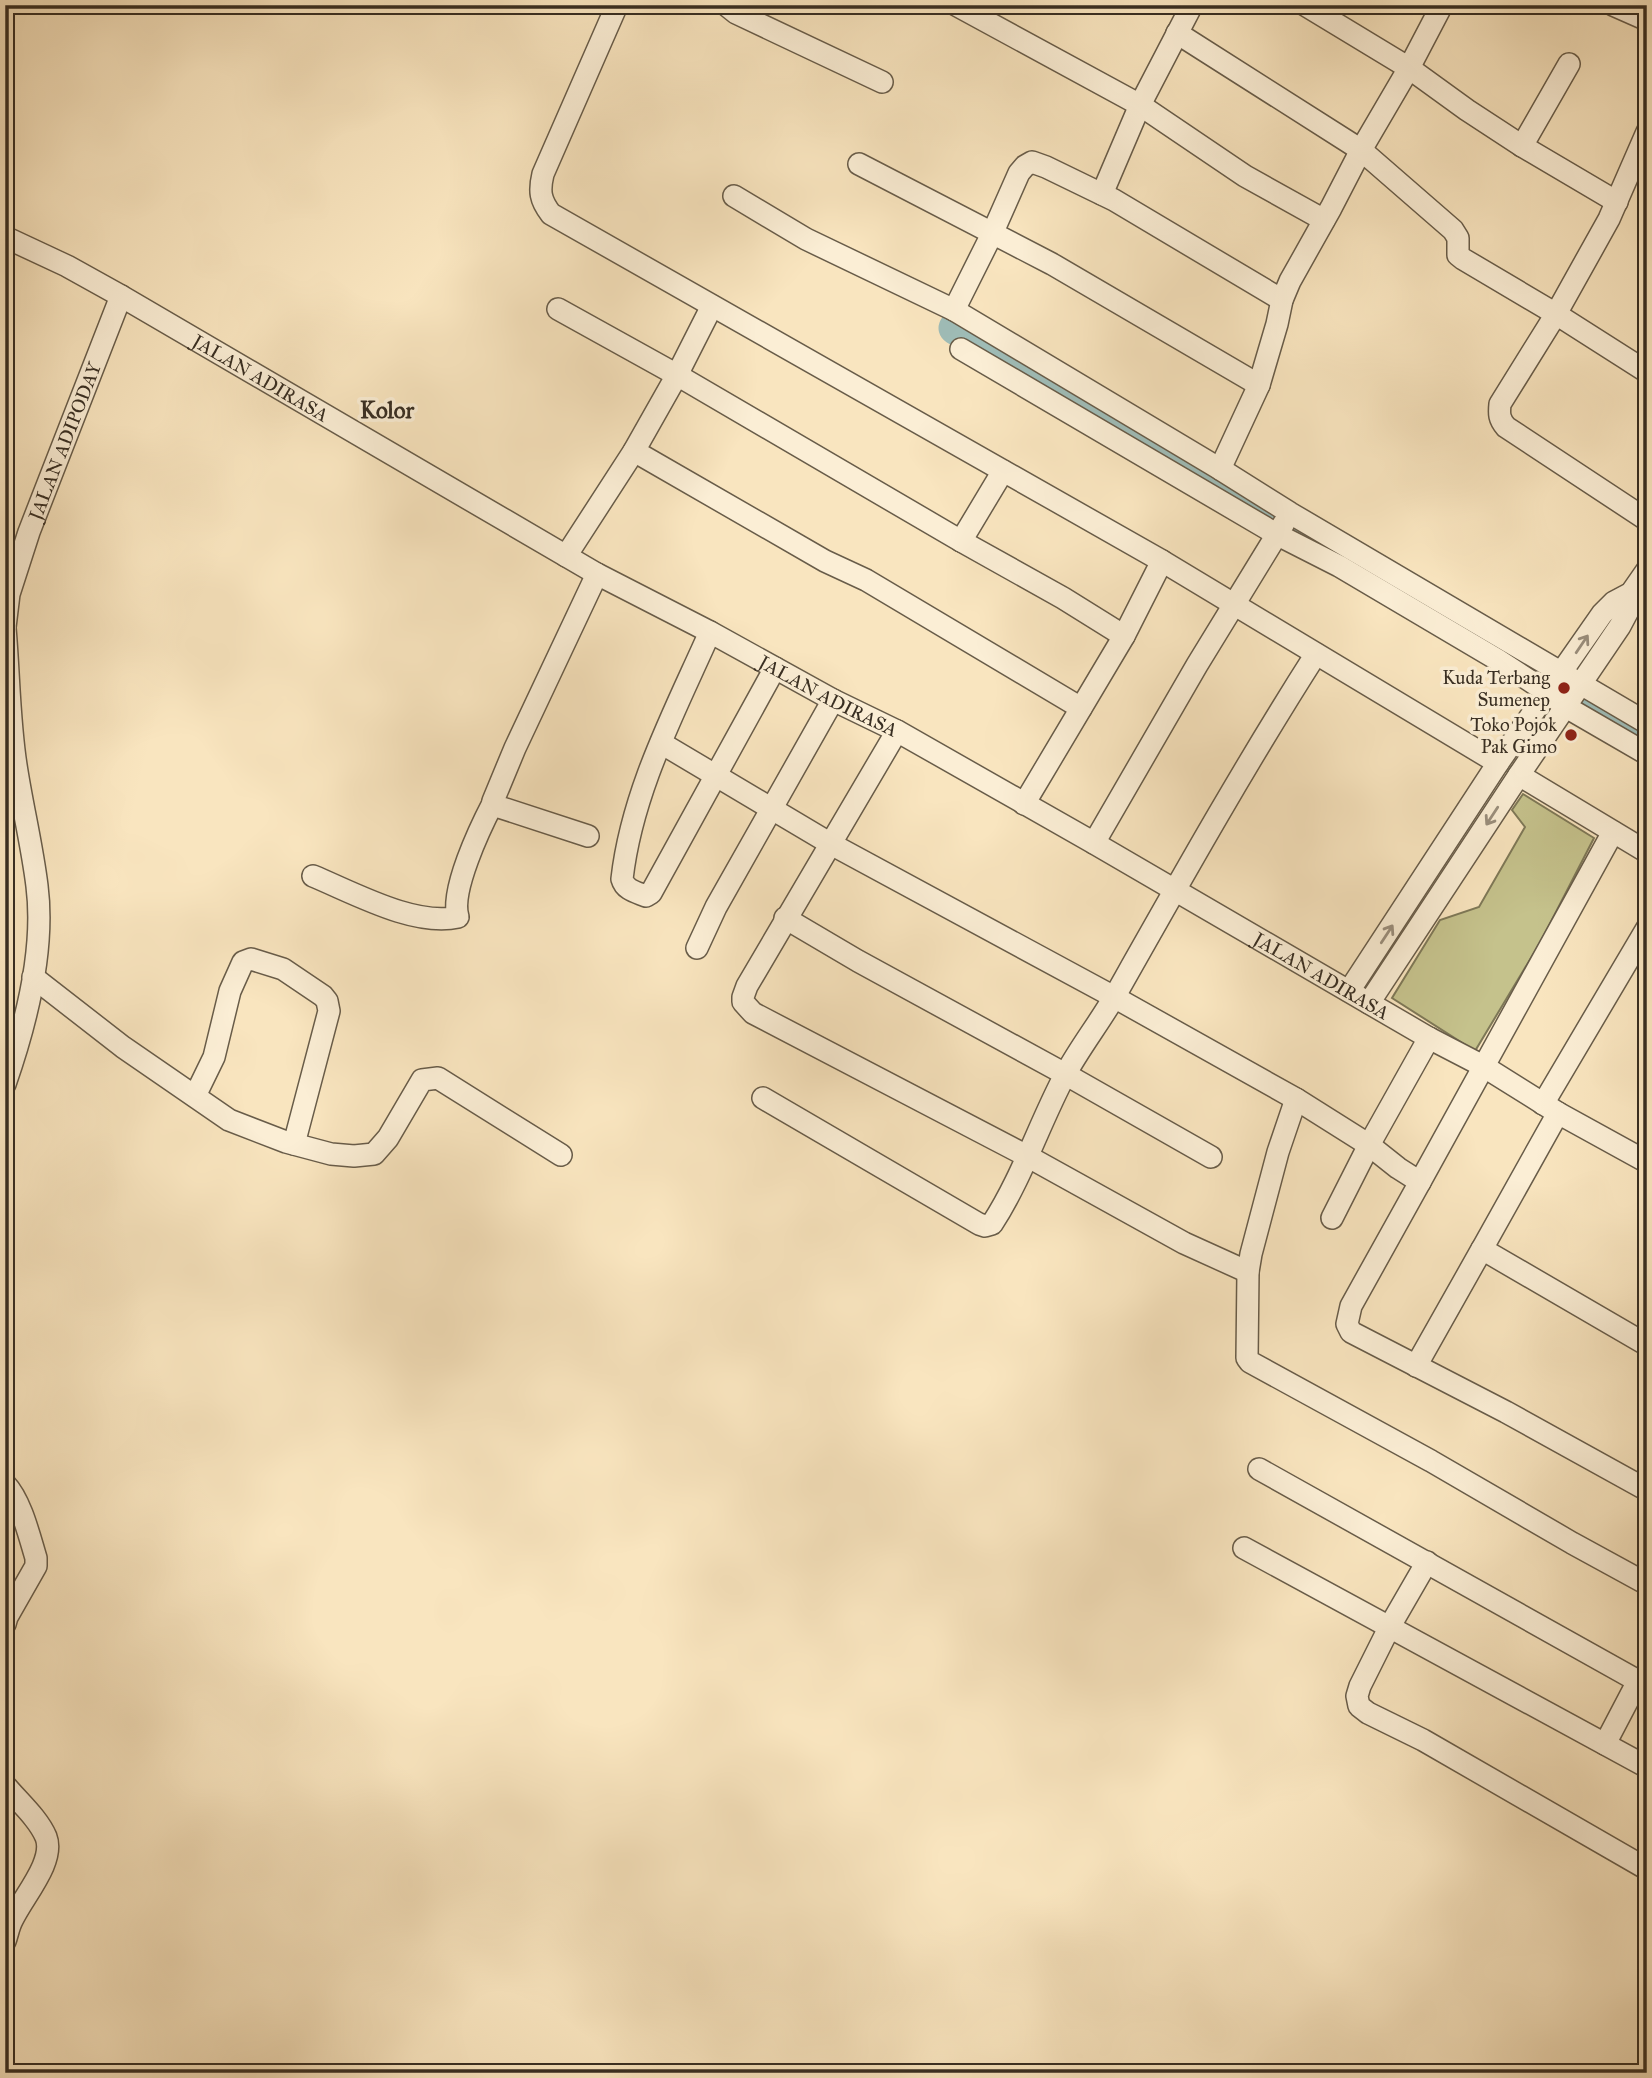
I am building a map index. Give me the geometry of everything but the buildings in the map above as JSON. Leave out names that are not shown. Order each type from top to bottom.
[{"type":"street","points":[[617,5],[543,174],[539,191],[542,203],[551,214],[1163,561],[1498,763]]},
{"type":"street","points":[[726,5],[736,13],[882,82]]},
{"type":"street","points":[[956,5],[1140,105],[1245,176],[1324,220]]},
{"type":"street","points":[[1305,5],[1409,68],[1522,146],[1617,202]]},
{"type":"street","points":[[1220,469],[1259,385],[1282,300],[1290,281],[1442,5]]},
{"type":"street","points":[[1613,5],[1647,20]]},
{"type":"street","points":[[1102,194],[1182,15],[1361,150],[1453,230],[1458,237],[1458,255],[1463,259],[1647,372]]},
{"type":"street","points":[[1522,146],[1569,64]]},
{"type":"street","points":[[1647,132],[1617,202],[1556,314],[1500,404],[1499,412],[1500,421],[1506,427],[1647,520]]},
{"type":"street","points":[[954,310],[992,234],[1018,173],[1032,162],[1102,194],[1282,300]]},
{"type":"street","points":[[859,164],[1052,264],[1259,385]]},
{"type":"street","points":[[734,196],[806,239],[954,310],[1220,469],[1290,514],[1647,723]]},
{"type":"street","name":"JALAN ADIRASA","points":[[5,237],[67,266],[121,296],[597,574],[833,700],[897,731],[1647,1161]]},
{"type":"street","name":"JALAN ADIPODAY","points":[[5,1084],[20,1035],[33,977],[38,933],[37,887],[16,763],[5,627],[7,594],[121,296]]},
{"type":"street","points":[[566,556],[634,452],[712,306]]},
{"type":"street","points":[[558,309],[1063,598],[1124,636]]},
{"type":"street","points":[[961,349],[1278,534],[1339,566],[1498,660],[1548,692],[1566,707],[1647,754]]},
{"type":"street","points":[[634,452],[825,561],[866,580],[1081,708]]},
{"type":"street","points":[[961,541],[1003,471]]},
{"type":"street","points":[[1094,843],[1197,665],[1290,514]]},
{"type":"street","points":[[1024,804],[1124,636],[1163,561]]},
{"type":"street","points":[[1349,991],[1498,763],[1602,614],[1614,602],[1631,593],[1647,570]]},
{"type":"street","points":[[313,876],[391,908],[433,919],[458,917],[457,894],[479,833],[494,803],[495,794],[515,748],[597,574]]},
{"type":"street","points":[[1369,1003],[1620,626],[1629,609],[1631,593]]},
{"type":"street","points":[[710,632],[638,803],[622,879],[629,889],[646,896],[651,893],[775,668]]},
{"type":"street","points":[[763,1098],[985,1226],[992,1224],[1065,1074],[1114,997],[1258,745],[1316,654]]},
{"type":"street","points":[[697,948],[716,907],[833,700]]},
{"type":"street","points":[[897,731],[744,990],[743,1002],[753,1013],[1027,1156],[1184,1242],[1248,1272]]},
{"type":"street","points":[[661,743],[831,844],[1296,1099],[1420,1182]]},
{"type":"street","points":[[1519,775],[1647,852]]},
{"type":"street","points":[[494,803],[496,806],[588,836]]},
{"type":"street","points":[[1613,832],[1351,1306],[1347,1324],[1351,1332],[1506,1412],[1647,1490]]},
{"type":"street","points":[[785,918],[1211,1157]]},
{"type":"street","points":[[1416,1366],[1482,1249],[1551,1108],[1647,928]]},
{"type":"street","points":[[195,1096],[214,1058],[230,991],[243,962],[251,959],[283,970],[323,996],[329,1011],[294,1144]]},
{"type":"street","points":[[33,977],[123,1047],[229,1120],[294,1144],[331,1154],[374,1154],[388,1138],[422,1080],[438,1078],[561,1155]]},
{"type":"street","points":[[1332,1218],[1368,1145],[1429,1038]]},
{"type":"street","points":[[1296,1099],[1278,1152],[1251,1254],[1248,1272],[1247,1358],[1647,1584]]},
{"type":"street","points":[[1482,1249],[1647,1345]]},
{"type":"street","points":[[1259,1469],[1642,1683],[1605,1744]]},
{"type":"street","points":[[5,1484],[13,1492],[17,1502],[36,1558],[36,1566],[5,1624]]},
{"type":"street","points":[[1244,1548],[1647,1767]]},
{"type":"street","points":[[1427,1562],[1390,1626],[1356,1696],[1359,1706],[1647,1869]]},
{"type":"street","points":[[5,1786],[42,1828],[48,1847],[46,1860],[10,1924],[5,1941]]},
{"type":"shaded area","points":[[1523,794],[1594,838],[1540,943],[1475,1051],[1392,998],[1440,920],[1479,907],[1525,827],[1512,810]]},
{"type":"waterway","points":[[955,328],[1341,558]]},
{"type":"waterway","points":[[1582,701],[1647,738]]},
{"type":"place","name":"Kuda Terbang Sumenep","points":[[1564,688]]},
{"type":"place","name":"Toko Pojok Pak Gimo","points":[[1571,735]]},
{"type":"district","name":"Kolor","points":[[387,410]]}]
